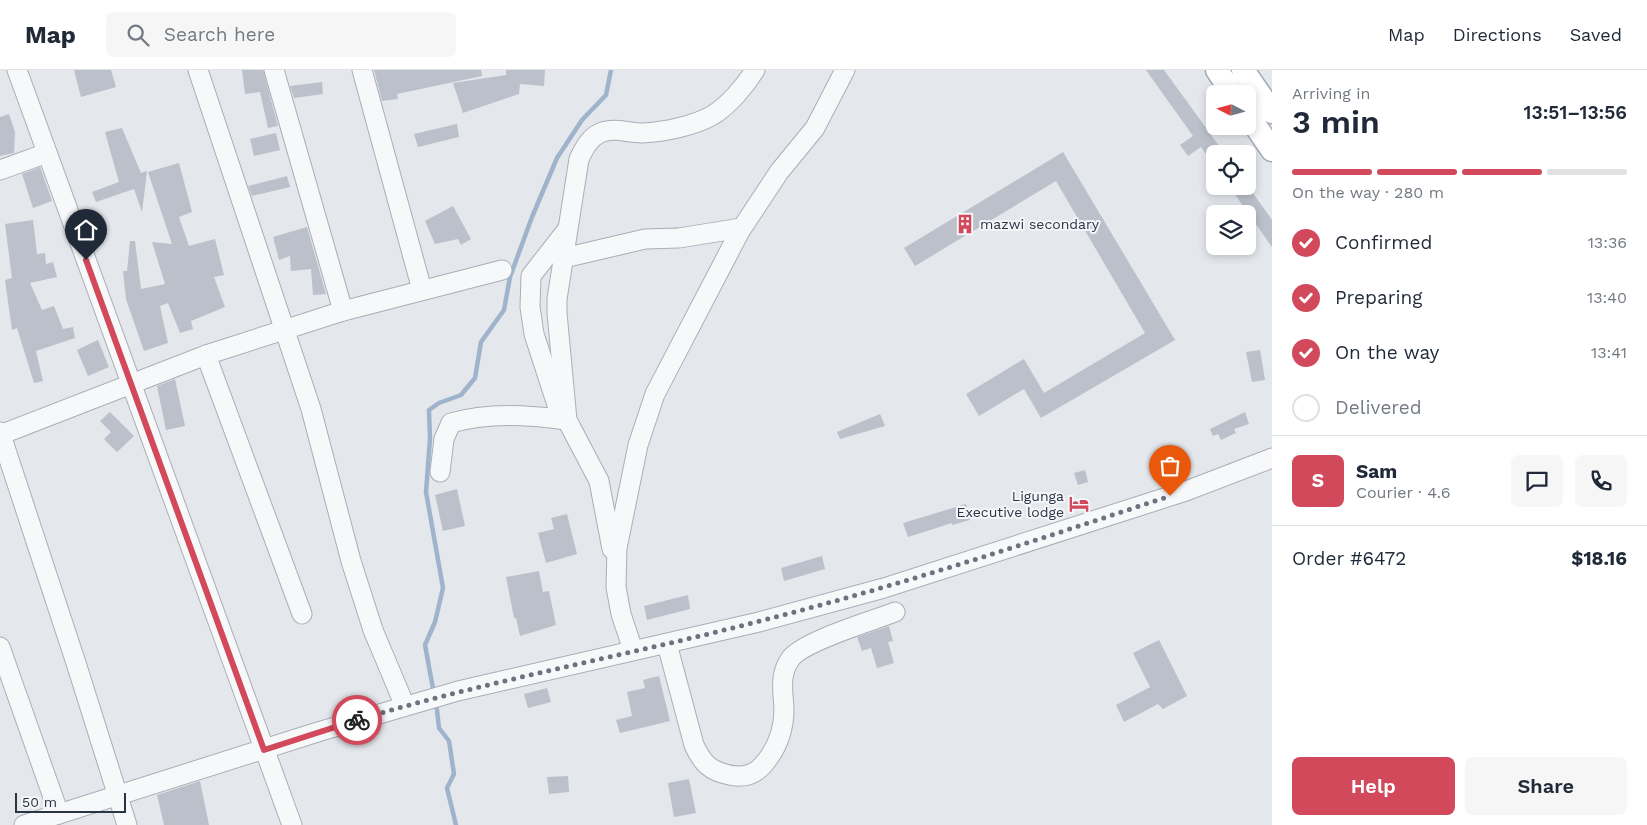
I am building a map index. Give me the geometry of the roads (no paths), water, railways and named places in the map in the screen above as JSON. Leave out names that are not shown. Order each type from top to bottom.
[{"type":"main road","points":[[1232,77],[1272,112]]},
{"type":"main road","points":[[1256,127],[1272,150]]},
{"type":"street","points":[[18,70],[130,385],[292,825]]},
{"type":"street","points":[[198,70],[311,409],[351,561],[373,630],[405,706]]},
{"type":"street","points":[[274,70],[344,311]]},
{"type":"street","points":[[362,70],[422,290]]},
{"type":"street","points":[[565,420],[557,299],[579,159],[586,145],[598,134],[611,130],[650,132],[682,126],[713,115],[739,92],[755,70]]},
{"type":"street","points":[[634,650],[621,614],[616,587],[616,570],[620,526],[638,445],[655,394],[741,228],[779,172],[815,128],[845,70]]},
{"type":"street","points":[[0,170],[47,153]]},
{"type":"street","points":[[569,227],[531,276],[530,307],[534,334],[565,420],[599,481],[616,570]]},
{"type":"street","points":[[564,258],[645,239],[692,236],[741,228]]},
{"type":"street","points":[[127,825],[119,795],[0,434],[206,355],[344,311],[502,270]]},
{"type":"street","points":[[206,355],[302,614]]},
{"type":"street","points":[[440,472],[444,439],[451,423],[504,416],[534,415],[565,420]]},
{"type":"street","points":[[24,825],[428,699],[634,650],[667,644],[884,588],[1186,491],[1272,458]]},
{"type":"street","points":[[667,644],[694,745],[700,758],[718,772],[730,776],[747,776],[759,770],[778,742],[784,712],[782,680],[785,667],[792,656],[816,642],[895,612]]},
{"type":"street","points":[[0,647],[58,814]]},
{"type":"waterway","points":[[434,694],[425,645],[435,622],[443,588],[426,492],[430,439],[429,410],[439,403],[461,395],[475,378],[481,342],[504,310],[510,277],[532,217],[557,158],[582,120],[606,95],[611,70]]},
{"type":"waterway","points":[[436,701],[439,728],[449,741],[454,774],[447,788],[456,825]]},
{"type":"place","name":"mazwi secondary","points":[[965,224]]},
{"type":"place","name":"Ligunga Executive lodge","points":[[1079,504]]}]
